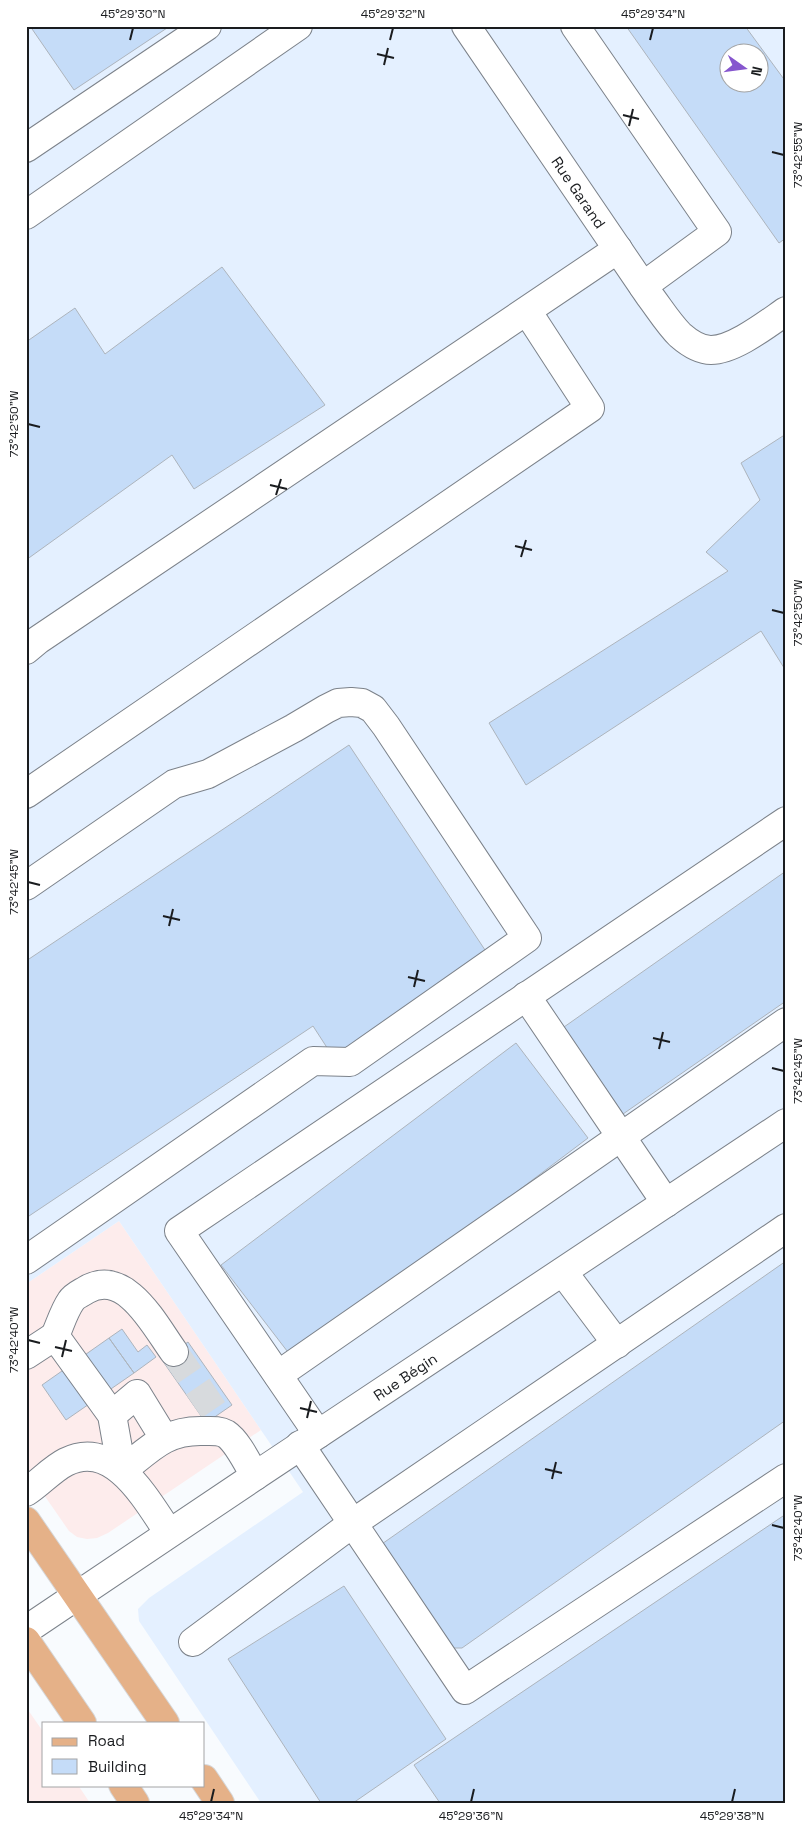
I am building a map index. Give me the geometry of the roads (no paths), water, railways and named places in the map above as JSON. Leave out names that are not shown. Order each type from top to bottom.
[{"type":"main road","points":[[26,1521],[164,1722]]},
{"type":"main road","points":[[26,1641],[81,1722]]},
{"type":"main road","points":[[205,1780],[220,1803]]},
{"type":"main road","points":[[125,1786],[135,1803]]},
{"type":"street","points":[[26,148],[207,26]]},
{"type":"street","points":[[26,215],[298,26]]},
{"type":"street","name":"Rue Garand","points":[[466,26],[643,286],[681,336],[696,346],[710,350],[733,344],[748,337],[786,311]]},
{"type":"street","points":[[575,26],[717,232],[643,286]]},
{"type":"street","points":[[26,650],[38,640],[618,249]]},
{"type":"street","points":[[26,794],[590,408],[527,311]]},
{"type":"street","points":[[26,886],[174,784],[208,774],[338,703],[362,703],[373,709],[386,726],[527,938],[350,1062],[313,1061],[26,1260]]},
{"type":"street","points":[[786,821],[179,1230],[278,1375],[309,1440],[353,1523],[465,1690],[786,1478]]},
{"type":"street","points":[[526,996],[666,1203]]},
{"type":"street","points":[[278,1375],[786,1022]]},
{"type":"street","name":"Rue Bégin","points":[[26,1630],[786,1124]]},
{"type":"street","points":[[193,1642],[353,1523],[786,1228]]},
{"type":"street","points":[[563,1272],[617,1344]]},
{"type":"street","points":[[26,1355],[56,1336],[71,1299],[94,1286],[105,1284],[115,1286],[126,1292],[138,1302],[174,1352]]},
{"type":"street","points":[[56,1336],[112,1415],[122,1471]]},
{"type":"street","points":[[112,1415],[137,1394],[164,1438]]},
{"type":"street","points":[[217,1415],[255,1476]]},
{"type":"street","points":[[122,1471],[164,1438],[176,1433],[218,1431],[231,1439]]},
{"type":"street","points":[[26,1492],[65,1462],[76,1458],[90,1457],[103,1460],[122,1471],[139,1489],[170,1533]]},
{"type":"tunnel","points":[[174,1352],[217,1415]]}]
